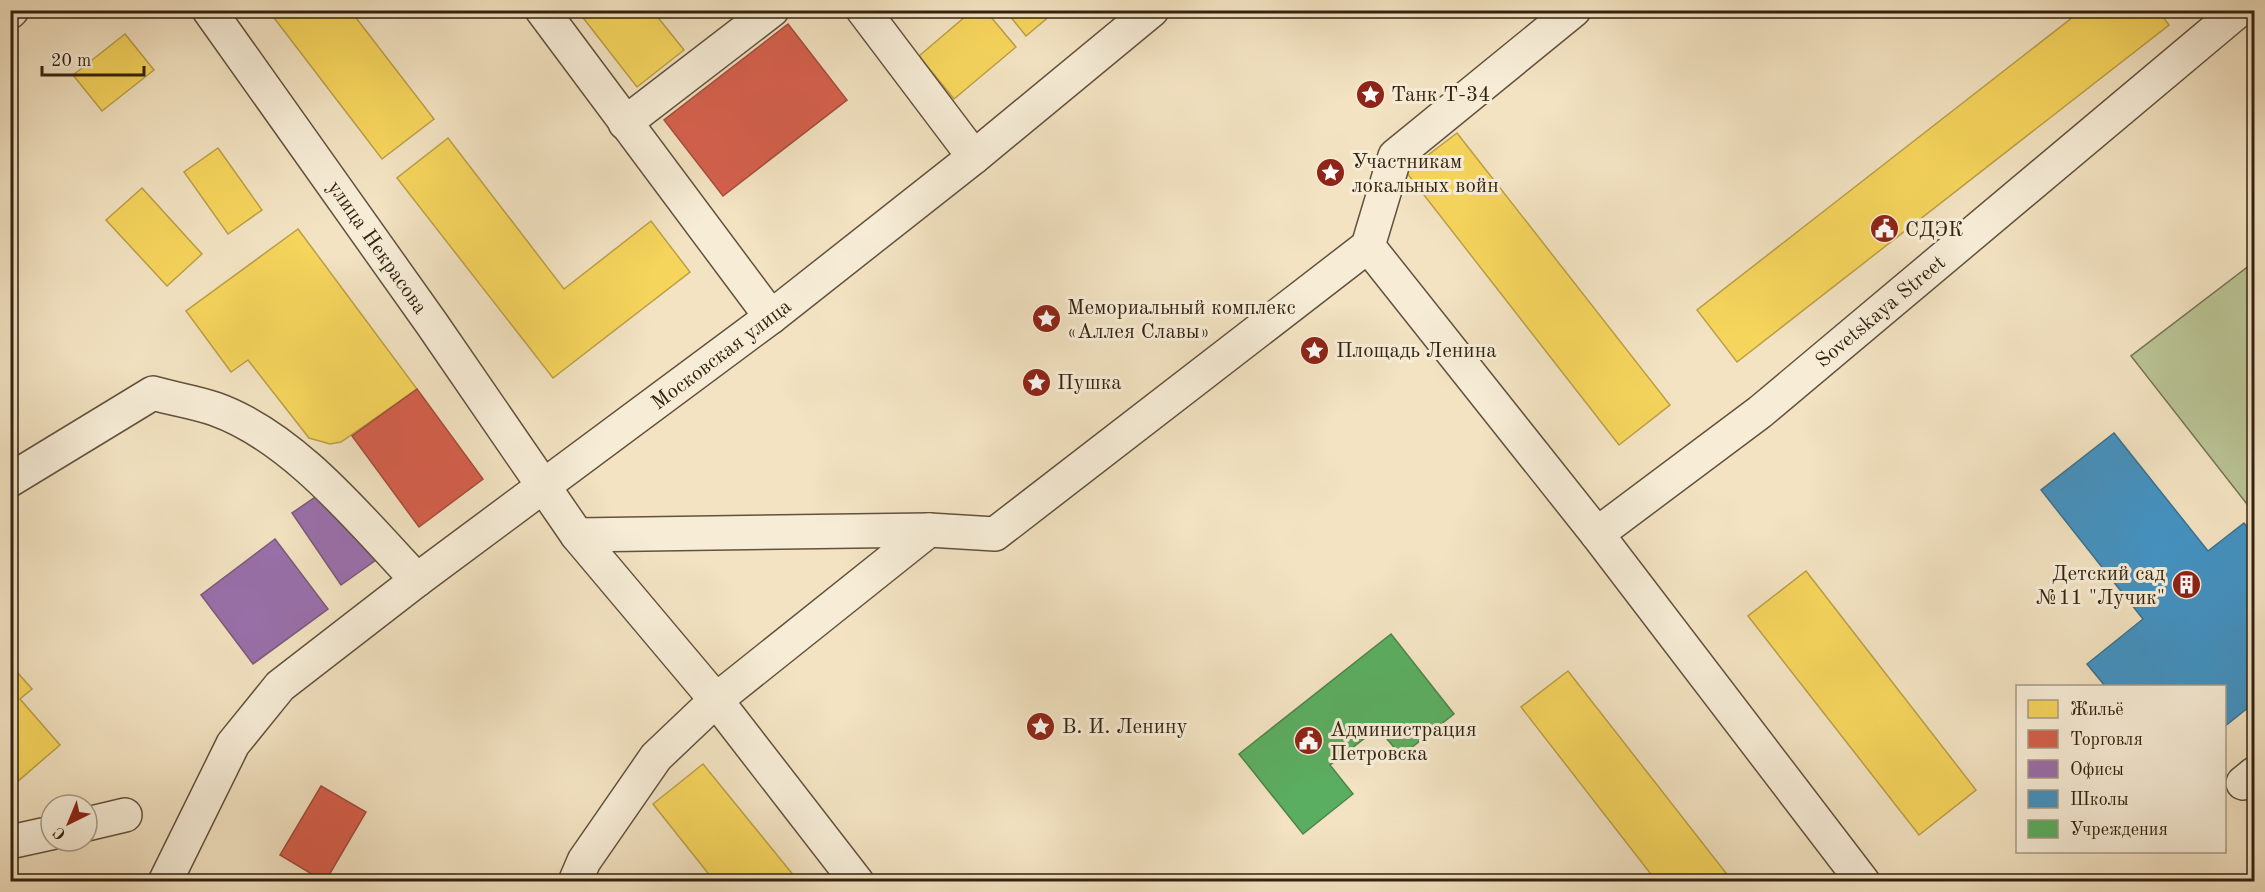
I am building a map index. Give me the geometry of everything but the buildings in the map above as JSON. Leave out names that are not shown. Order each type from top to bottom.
[{"type":"street","name":"улица Некрасова","points":[[209,10],[545,485],[577,535],[716,700],[856,882]]},
{"type":"street","points":[[542,10],[771,317]]},
{"type":"street","points":[[625,123],[772,10]]},
{"type":"street","points":[[862,10],[974,158]]},
{"type":"street","name":"Московская улица","points":[[165,882],[233,744],[280,686],[417,580],[771,317],[974,158],[1152,10]]},
{"type":"street","points":[[577,535],[930,530],[995,534],[1368,246],[1395,156],[1574,10]]},
{"type":"street","name":"Sovetskaya Street","points":[[1597,534],[1760,412],[2239,10]]},
{"type":"street","points":[[1368,246],[1597,534],[1863,882]]},
{"type":"street","points":[[10,480],[153,393],[216,410],[258,432],[310,467],[417,580]]},
{"type":"street","points":[[574,882],[584,861],[656,758],[716,700],[930,530]]},
{"type":"street","points":[[99,821],[125,814]]},
{"type":"street","points":[[10,843],[39,836]]},
{"type":"green space","points":[[2254,262],[2254,513],[2131,356]]},
{"type":"place","name":"Танк Т-34","points":[[1370,94]]},
{"type":"place","name":"Участникам локальных войн","points":[[1331,173]]},
{"type":"place","name":"СДЭК","points":[[1884,229]]},
{"type":"place","name":"Мемориальный комплекс «Аллея Славы»","points":[[1046,319]]},
{"type":"place","name":"Площадь Ленина","points":[[1315,350]]},
{"type":"place","name":"Пушка","points":[[1036,382]]},
{"type":"place","name":"Детский сад №11 \"Лучик\"","points":[[2186,585]]},
{"type":"place","name":"В. И. Ленину","points":[[1041,726]]},
{"type":"place","name":"Администрация Петровска","points":[[1309,741]]}]
